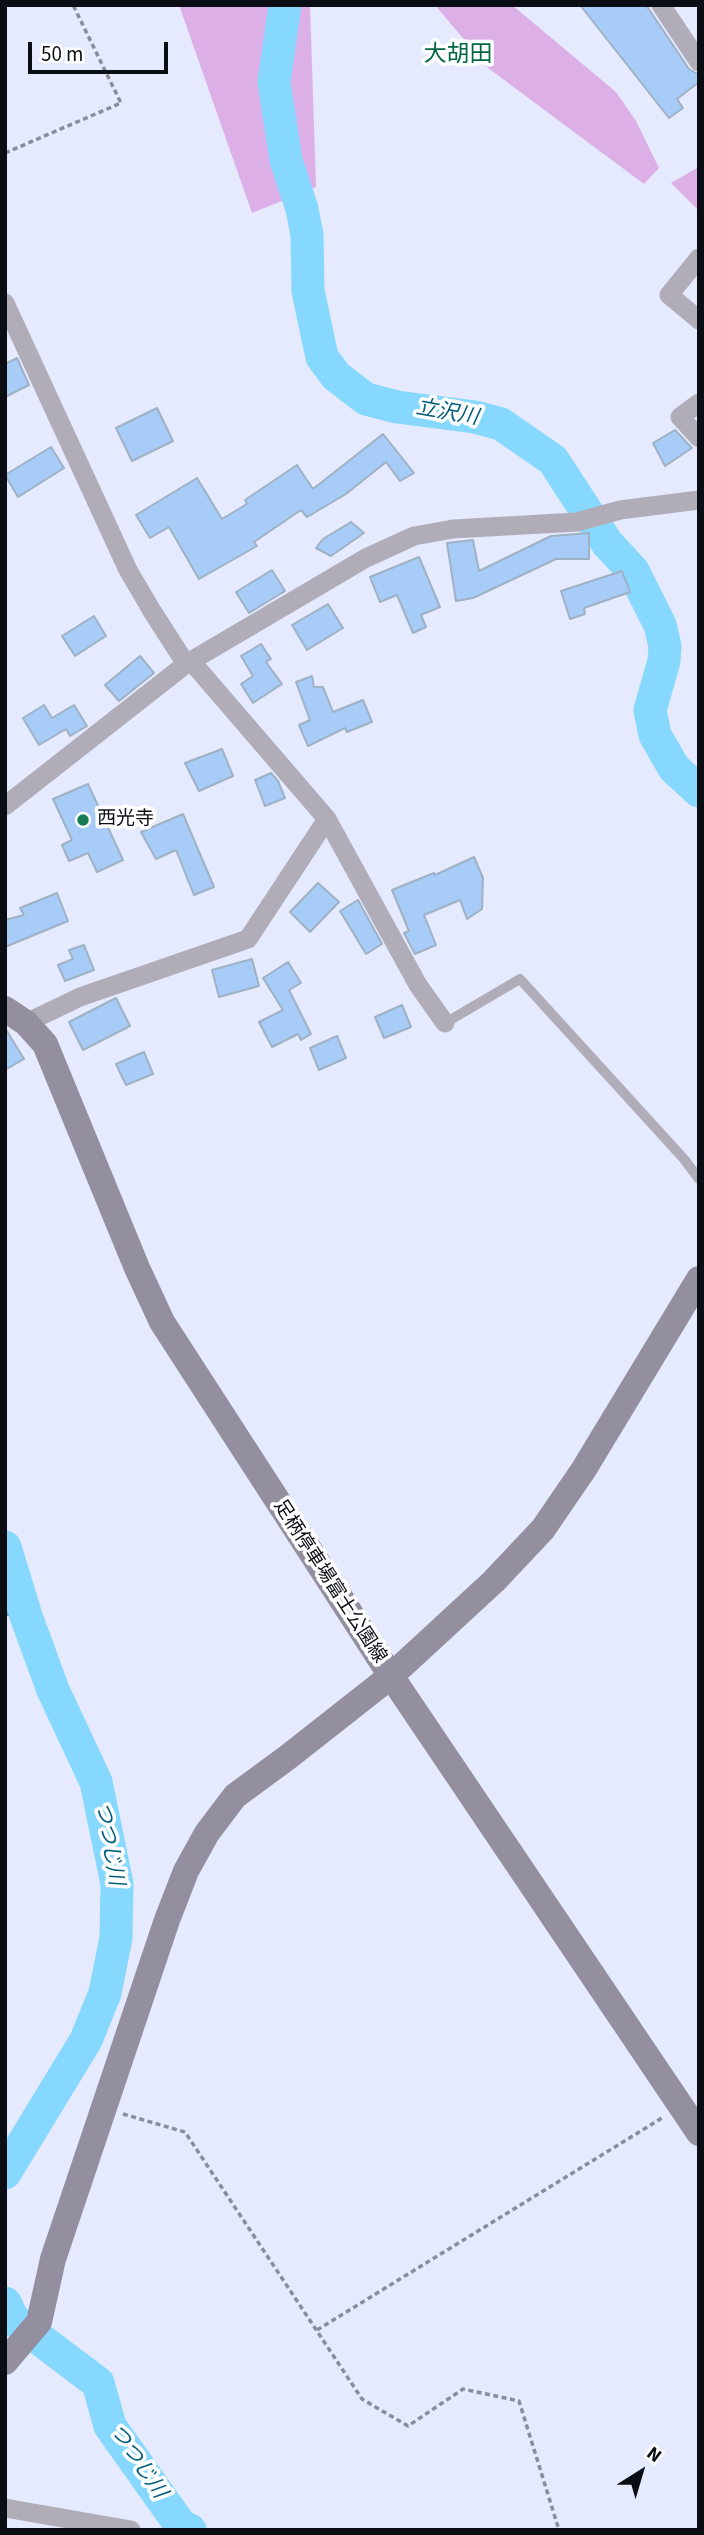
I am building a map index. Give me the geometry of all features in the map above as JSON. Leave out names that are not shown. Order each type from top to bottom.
[{"type":"street","points":[[661,5],[699,62]]},
{"type":"street","points":[[699,258],[669,295],[699,320]]},
{"type":"street","points":[[5,303],[128,570],[189,663],[327,819],[418,985],[444,1023]]},
{"type":"street","points":[[699,403],[680,417],[699,438]]},
{"type":"street","points":[[5,806],[189,663],[366,558],[414,536],[453,528],[577,522],[620,510],[699,500]]},
{"type":"street","points":[[15,1016],[80,997],[248,939],[327,819]]},
{"type":"street","name":"足柄停車場富士公園線","points":[[15,1016],[45,1044],[162,1322],[391,1676],[699,2133]]},
{"type":"street","points":[[5,2362],[39,2322],[53,2259],[167,1920],[186,1871],[207,1833],[235,1796],[391,1676],[494,1581],[543,1529],[584,1469],[699,1279]]},
{"type":"street","points":[[5,2508],[131,2530]]},
{"type":"lane","points":[[444,1023],[520,979],[684,1159],[699,1179]]},
{"type":"path","points":[[5,153],[121,103],[73,5]]},
{"type":"path","points":[[316,2330],[681,2106]]},
{"type":"path","points":[[104,2108],[185,2132],[362,2399],[408,2426],[463,2389],[519,2401],[559,2530]]},
{"type":"shaded area","points":[[179,5],[310,5],[316,187],[252,213]]},
{"type":"shaded area","points":[[435,5],[512,5],[616,92],[636,121],[659,168],[644,184],[488,68]]},
{"type":"shaded area","points":[[699,167],[699,211],[671,183]]},
{"type":"building","points":[[580,5],[646,5],[689,69],[699,75],[699,82],[677,99],[683,108],[669,118]]},
{"type":"building","points":[[17,358],[29,385],[5,397],[5,364]]},
{"type":"building","points":[[157,408],[173,441],[132,461],[116,428]]},
{"type":"building","points":[[675,430],[692,448],[665,466],[653,443]]},
{"type":"building","points":[[383,434],[414,473],[400,481],[386,462],[346,494],[307,517],[301,510],[254,542],[257,546],[199,579],[169,527],[150,538],[136,515],[197,478],[222,519],[247,504],[245,500],[297,465],[313,489]]},
{"type":"building","points":[[51,447],[64,468],[18,497],[5,475]]},
{"type":"building","points":[[351,522],[364,533],[331,556],[316,548],[323,539]]},
{"type":"building","points":[[589,533],[589,559],[556,559],[473,598],[456,601],[447,543],[473,540],[479,571],[551,536]]},
{"type":"building","points":[[419,557],[440,607],[421,615],[426,627],[413,633],[397,595],[380,602],[370,577]]},
{"type":"building","points":[[272,570],[285,591],[249,613],[236,592]]},
{"type":"building","points":[[622,571],[630,592],[584,608],[585,614],[570,619],[561,591]]},
{"type":"building","points":[[328,604],[343,628],[307,650],[292,625]]},
{"type":"building","points":[[94,616],[106,636],[75,656],[62,636]]},
{"type":"building","points":[[261,644],[271,659],[266,662],[282,684],[253,703],[241,684],[253,676],[241,656]]},
{"type":"building","points":[[140,656],[154,673],[119,701],[105,685]]},
{"type":"building","points":[[312,676],[314,687],[323,687],[333,712],[363,700],[372,722],[347,732],[345,728],[308,746],[299,725],[310,720],[296,682]]},
{"type":"building","points":[[44,705],[52,718],[74,705],[87,726],[70,736],[66,729],[39,745],[23,718]]},
{"type":"building","points":[[222,749],[233,776],[199,791],[185,763]]},
{"type":"building","points":[[271,773],[278,781],[285,798],[265,806],[255,780]]},
{"type":"building","name":"西光寺","points":[[88,784],[123,860],[97,872],[88,853],[69,861],[62,845],[72,840],[53,799]]},
{"type":"building","points":[[183,814],[214,887],[194,895],[176,850],[156,859],[141,832]]},
{"type":"building","points":[[474,857],[483,878],[482,909],[467,919],[460,900],[424,915],[436,945],[415,954],[404,933],[409,931],[392,890],[434,873],[435,875]]},
{"type":"building","points":[[318,883],[339,902],[310,932],[290,912]]},
{"type":"building","points":[[57,893],[68,921],[5,947],[5,920],[24,915],[20,908]]},
{"type":"building","points":[[358,900],[382,944],[366,954],[340,911]]},
{"type":"building","points":[[84,945],[94,970],[65,981],[58,965],[73,959],[69,950]]},
{"type":"building","points":[[252,959],[259,986],[219,997],[212,970]]},
{"type":"building","points":[[288,962],[301,983],[289,990],[311,1034],[301,1040],[298,1034],[272,1047],[259,1022],[283,1010],[263,978]]},
{"type":"building","points":[[116,998],[130,1026],[83,1050],[69,1022]]},
{"type":"building","points":[[402,1005],[411,1027],[384,1038],[375,1017]]},
{"type":"building","points":[[5,1028],[24,1059],[5,1070]]},
{"type":"building","points":[[337,1036],[346,1058],[319,1070],[310,1048]]},
{"type":"building","points":[[144,1052],[153,1074],[126,1085],[116,1064]]},
{"type":"waterway","name":"立沢川","points":[[285,5],[274,82],[286,160],[302,209],[307,235],[308,291],[322,357],[336,376],[366,399],[397,407],[475,417],[501,424],[553,460],[607,543],[633,571],[660,625],[665,646],[664,661],[650,710],[655,735],[674,768],[699,791]]},
{"type":"waterway","name":"つつじ川","points":[[5,1547],[53,1690],[96,1782],[117,1884],[116,1938],[105,1993],[86,2040],[5,2173]]},
{"type":"waterway","points":[[5,1613],[26,1616]]},
{"type":"waterway","name":"つつじ川","points":[[5,2303],[13,2319],[98,2383],[110,2426],[181,2526],[190,2530]]},
{"type":"place","name":"西光寺","points":[[83,820]]},
{"type":"district","name":"大胡田","points":[[458,56]]}]
